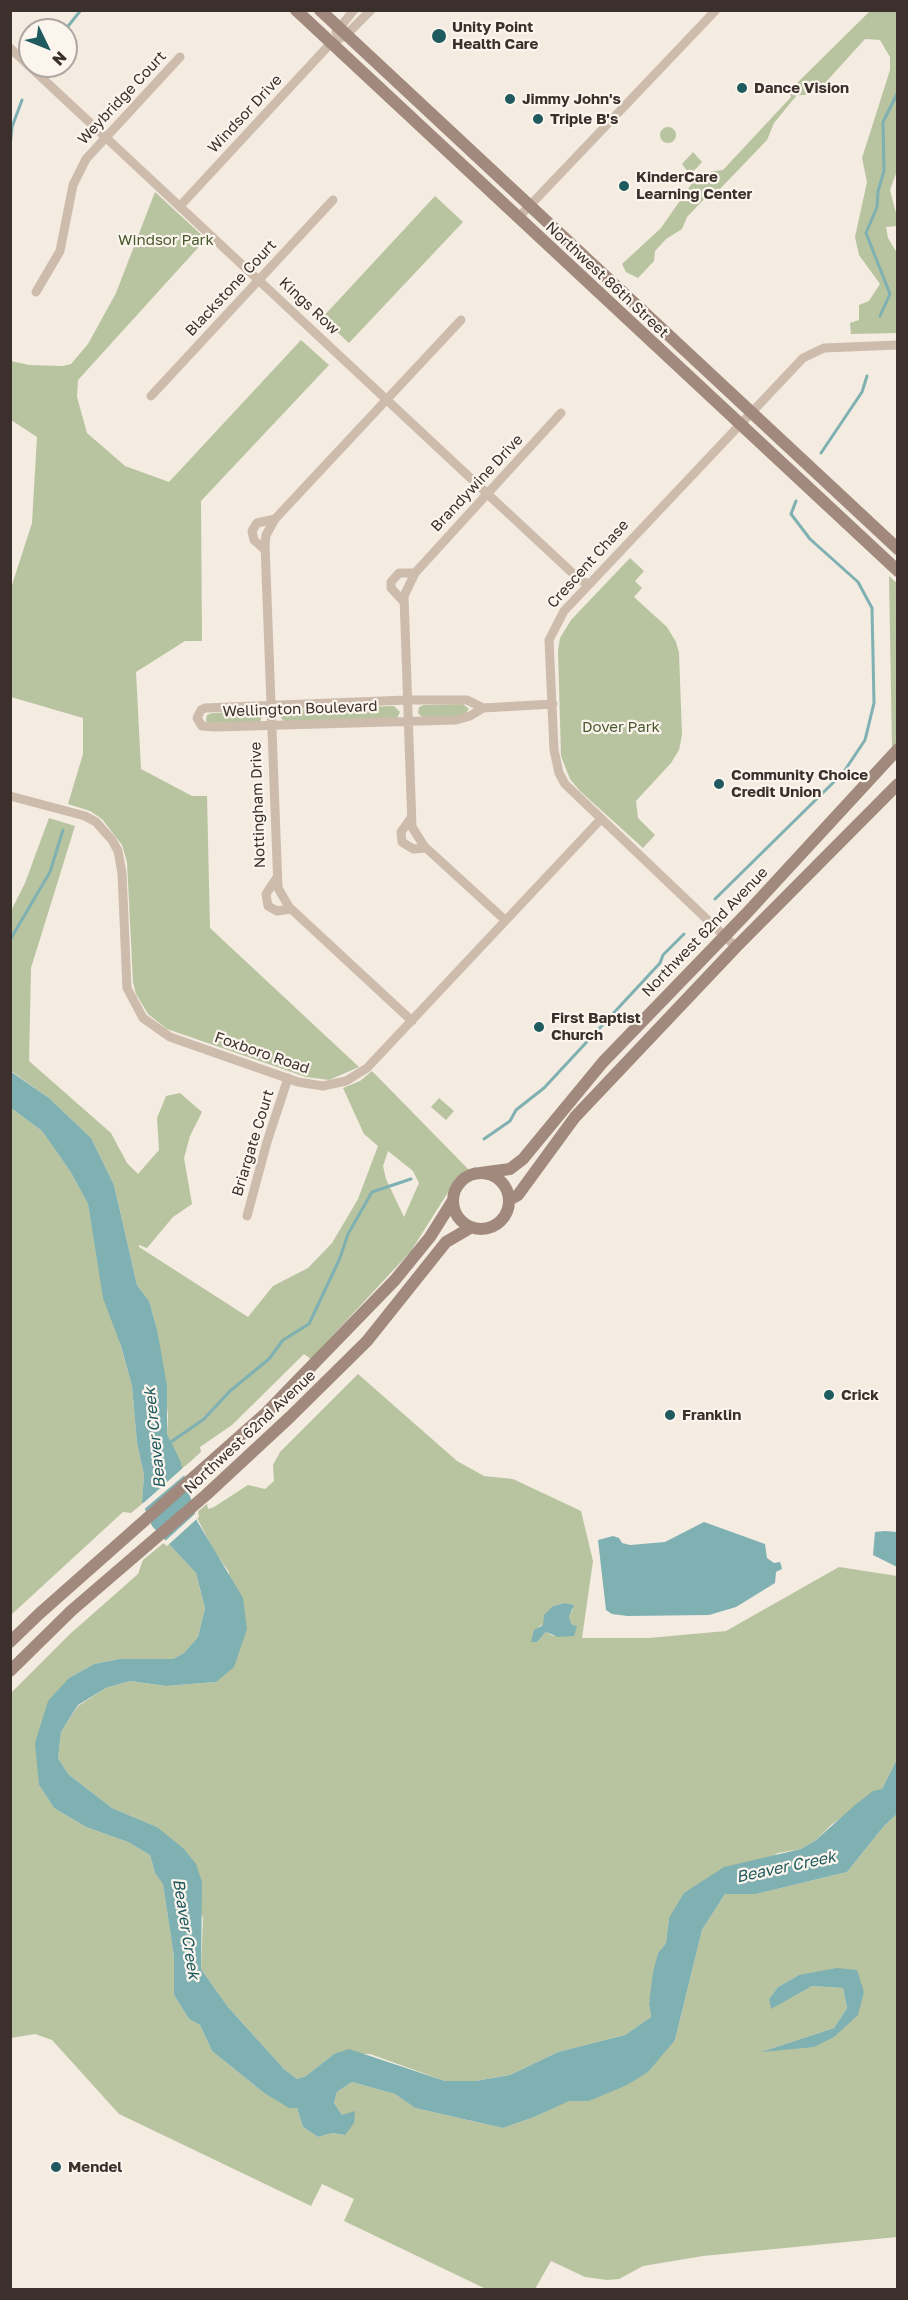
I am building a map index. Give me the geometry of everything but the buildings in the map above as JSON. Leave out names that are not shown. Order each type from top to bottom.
[{"type":"street","name":"Northwest 86th Street","points":[[296,10],[897,571]]},
{"type":"street","name":"Northwest 86th Street","points":[[320,10],[897,549]]},
{"type":"street","points":[[342,31],[354,10]]},
{"type":"street","points":[[342,31],[370,10]]},
{"type":"street","points":[[518,218],[716,10]]},
{"type":"street","name":"Windsor Drive","points":[[180,206],[342,31]]},
{"type":"street","name":"Kings Row","points":[[10,48],[580,580],[589,584]]},
{"type":"street","name":"Weybridge Court","points":[[36,292],[60,251],[69,201],[79,172],[106,137],[180,57]]},
{"type":"street","name":"Blackstone Court","points":[[151,396],[333,200]]},
{"type":"street","name":"Nottingham Drive","points":[[412,1021],[291,909],[281,897],[276,879],[269,706],[266,535],[276,519],[461,320]]},
{"type":"street","name":"Crescent Chase","points":[[736,947],[574,794],[559,773],[554,750],[549,640],[552,630],[564,611],[793,366],[812,352],[835,347],[897,345]]},
{"type":"street","name":"Brandywine Drive","points":[[506,920],[426,848],[416,836],[411,818],[404,602],[406,588],[415,573],[561,413]]},
{"type":"street","name":"Nottingham Drive","points":[[265,550],[254,540],[252,531],[257,523],[276,519]]},
{"type":"street","name":"Brandywine Drive","points":[[404,602],[391,588],[391,582],[399,573],[415,573]]},
{"type":"street","name":"Wellington Boulevard","points":[[483,708],[467,700],[407,700],[206,708],[201,710],[197,718],[206,727],[408,721],[465,718],[483,708],[553,704]]},
{"type":"street","name":"Northwest 62nd Avenue","points":[[480,1173],[510,1169],[523,1159],[603,1062],[724,936],[897,748]]},
{"type":"street","points":[[509,1200],[518,1195],[575,1117],[736,947],[897,784]]},
{"type":"street","name":"Foxboro Road","points":[[10,796],[85,816],[96,822],[112,840],[118,851],[122,873],[127,988],[143,1018],[170,1037],[288,1078],[323,1086],[346,1081],[367,1068],[601,819]]},
{"type":"street","name":"Brandywine Drive","points":[[411,818],[401,832],[402,843],[413,849],[426,848]]},
{"type":"street","name":"Nottingham Drive","points":[[276,879],[266,894],[268,906],[277,911],[291,909]]},
{"type":"street","name":"Briargate Court","points":[[247,1216],[267,1142],[288,1078]]},
{"type":"street","points":[[480,1173],[491,1175],[500,1181],[507,1190],[509,1200],[507,1211],[501,1221],[481,1230],[470,1228],[461,1222],[454,1213],[452,1202],[454,1191],[460,1182],[469,1175],[480,1173]]},
{"type":"street","name":"Northwest 62nd Avenue","points":[[10,1642],[283,1397],[395,1280],[430,1237],[452,1202]]},
{"type":"street","name":"Northwest 62nd Avenue","points":[[10,1671],[71,1611],[206,1495],[366,1341],[446,1242],[470,1228]]},
{"type":"green space","points":[[870,11],[897,11],[898,168],[890,190],[897,226],[886,227],[888,238],[897,253],[897,333],[851,334],[850,323],[859,320],[859,305],[869,301],[880,284],[859,255],[855,237],[867,182],[862,158],[890,70],[890,57],[880,40],[865,39],[825,83],[805,95],[797,95],[774,123],[767,140],[717,192],[711,192],[687,217],[682,229],[666,239],[655,251],[654,261],[638,278],[626,272],[622,264],[661,228],[699,173],[723,170],[791,97],[789,91]]},
{"type":"green space","points":[[668,127],[676,135],[668,143],[660,135]]},
{"type":"green space","points":[[693,152],[702,162],[690,175],[682,164]]},
{"type":"green space","name":"Windsor Park","points":[[155,192],[206,239],[78,380],[77,397],[87,433],[125,466],[169,482],[301,340],[329,365],[201,501],[202,641],[185,641],[136,672],[141,769],[192,796],[207,796],[210,928],[359,1067],[329,1080],[306,1077],[167,1029],[148,1014],[136,994],[133,982],[127,862],[122,845],[102,819],[90,811],[68,804],[83,754],[83,718],[11,697],[11,588],[32,523],[37,437],[11,420],[11,361],[29,365],[63,366],[71,364],[88,344],[116,293]]},
{"type":"green space","points":[[435,196],[463,222],[349,343],[322,318]]},
{"type":"green space","name":"Dover Park","points":[[630,558],[644,571],[635,581],[642,588],[634,597],[667,627],[676,642],[679,653],[682,735],[679,750],[671,763],[636,801],[638,818],[655,835],[643,848],[580,791],[570,779],[561,756],[558,650],[560,638],[571,620]]},
{"type":"green space","points":[[889,576],[898,584],[898,742],[892,747]]},
{"type":"green space","points":[[463,704],[469,709],[464,716],[422,717],[418,713],[419,707],[424,705]]},
{"type":"green space","points":[[394,706],[400,712],[397,718],[285,722],[281,718],[282,712],[287,710]]},
{"type":"green space","points":[[258,711],[263,714],[260,722],[207,723],[206,720],[207,715],[212,713]]},
{"type":"green space","points":[[49,818],[75,826],[31,968],[29,1061],[111,1133],[127,1163],[138,1174],[159,1150],[157,1118],[166,1096],[180,1093],[202,1112],[190,1136],[184,1158],[192,1204],[173,1217],[147,1248],[139,1245],[139,1247],[248,1317],[273,1286],[308,1268],[332,1243],[358,1199],[378,1146],[364,1134],[343,1088],[360,1081],[372,1071],[469,1170],[460,1175],[452,1186],[411,1251],[311,1359],[304,1354],[232,1425],[200,1447],[201,1452],[182,1469],[167,1434],[168,1415],[157,1329],[149,1301],[137,1285],[114,1185],[91,1138],[49,1098],[11,1071],[11,911],[25,883]],"holes":[[[388,1151],[413,1171],[419,1183],[404,1217],[386,1179],[383,1166]]]},
{"type":"green space","points":[[439,1098],[454,1111],[446,1120],[431,1107]]},
{"type":"green space","points":[[11,1108],[42,1131],[70,1171],[88,1204],[98,1265],[132,1386],[137,1443],[144,1475],[142,1504],[131,1513],[123,1512],[11,1615]]},
{"type":"green space","points":[[358,1374],[457,1461],[484,1476],[513,1479],[581,1511],[593,1561],[582,1638],[649,1638],[726,1631],[839,1567],[897,1576],[897,1759],[882,1789],[831,1825],[816,1840],[801,1849],[778,1853],[669,1918],[666,1943],[658,1953],[649,2004],[651,2017],[625,2035],[558,2052],[510,2075],[475,2081],[445,2081],[370,2054],[334,2054],[306,2076],[297,2079],[284,2069],[228,2007],[201,1969],[203,1918],[157,1827],[112,1808],[68,1774],[58,1758],[61,1732],[78,1706],[106,1688],[130,1681],[166,1686],[216,1682],[229,1572],[214,1551],[195,1514],[207,1504],[208,1509],[214,1507],[248,1485],[265,1489],[274,1481],[273,1465],[280,1452]],"holes":[[[564,1603],[573,1609],[569,1617],[572,1625],[553,1636],[546,1632],[537,1642],[539,1626],[543,1625],[553,1606]]]},
{"type":"green space","points":[[166,1541],[196,1573],[205,1608],[198,1637],[184,1653],[173,1659],[119,1659],[94,1664],[69,1678],[39,1785],[54,1808],[86,1827],[128,1842],[150,1855],[155,1873],[163,1883],[174,1957],[174,1995],[189,2019],[200,2025],[212,2051],[264,2093],[297,2108],[303,2127],[318,2137],[332,2133],[344,2135],[342,2115],[334,2103],[337,2092],[352,2082],[395,2094],[415,2108],[503,2128],[534,2117],[569,2100],[589,2101],[675,2040],[702,1930],[725,1894],[756,1894],[847,1872],[884,1826],[897,1814],[897,2237],[703,2256],[643,2266],[619,2279],[607,2280],[585,2277],[551,2261],[535,2289],[486,2289],[344,2221],[354,2199],[322,2184],[311,2206],[119,2114],[52,2040],[35,2034],[11,2038],[11,1693],[70,1634],[138,1574],[143,1560]],"holes":[[[799,1975],[864,1992],[834,2037],[764,2051],[834,2028],[847,2008],[843,1988],[812,1986],[771,2008],[769,1999],[778,1987]]]},
{"type":"water","name":"Beaver Creek","points":[[10,1071],[49,1098],[91,1138],[114,1185],[137,1285],[149,1301],[157,1329],[167,1386],[167,1434],[180,1460],[197,1521],[243,1598],[247,1629],[234,1667],[216,1682],[166,1686],[130,1681],[106,1688],[78,1705],[61,1732],[58,1758],[68,1774],[112,1808],[157,1827],[184,1849],[196,1864],[202,1882],[201,1969],[228,2007],[284,2069],[297,2079],[306,2076],[334,2054],[349,2049],[445,2081],[475,2081],[510,2075],[558,2052],[625,2035],[651,2017],[649,2004],[658,1953],[666,1943],[669,1918],[684,1893],[724,1867],[801,1849],[816,1840],[873,1791],[882,1789],[897,1759],[897,1814],[884,1826],[847,1872],[756,1894],[725,1894],[702,1930],[675,2040],[648,2072],[627,2085],[589,2101],[569,2101],[503,2128],[415,2108],[395,2094],[352,2082],[337,2092],[334,2103],[342,2115],[355,2111],[354,2123],[345,2135],[332,2133],[318,2137],[303,2127],[297,2108],[289,2108],[264,2093],[212,2051],[200,2025],[189,2019],[174,1995],[174,1957],[163,1884],[155,1873],[150,1855],[128,1842],[86,1827],[54,1808],[39,1785],[35,1743],[48,1701],[69,1678],[94,1664],[119,1659],[173,1659],[184,1653],[198,1637],[205,1608],[196,1573],[152,1526],[142,1502],[144,1475],[137,1443],[132,1386],[121,1346],[103,1298],[88,1204],[70,1171],[42,1131],[11,1108]]},
{"type":"water","points":[[704,1522],[765,1544],[767,1558],[774,1563],[780,1562],[781,1565],[782,1569],[776,1572],[775,1583],[736,1607],[709,1615],[628,1616],[612,1614],[606,1610],[598,1540],[613,1536],[619,1538],[622,1543],[630,1545],[665,1542]]},
{"type":"water","points":[[875,1532],[897,1532],[897,1567],[873,1555]]},
{"type":"water","points":[[564,1603],[574,1605],[569,1617],[572,1625],[577,1626],[574,1636],[558,1637],[546,1632],[537,1642],[531,1642],[534,1630],[543,1625],[544,1615],[553,1606]]},
{"type":"water","points":[[837,1968],[857,1970],[864,1992],[858,2015],[834,2037],[814,2047],[761,2052],[834,2028],[847,2008],[843,1988],[812,1986],[771,2009],[769,1999],[778,1987],[799,1975]]},
{"type":"pier","points":[[185,1466],[187,1473],[142,1511],[140,1506]]},
{"type":"pier","points":[[198,1511],[199,1517],[167,1546],[163,1543]]},
{"type":"waterway","points":[[75,18],[81,10]]},
{"type":"waterway","points":[[880,316],[890,294],[866,233],[877,207],[878,191],[884,171],[883,122],[898,92]]},
{"type":"waterway","points":[[10,147],[12,127],[22,100]]},
{"type":"waterway","points":[[821,453],[862,392],[867,376]]},
{"type":"waterway","points":[[715,899],[843,773],[865,740],[874,703],[872,608],[858,582],[810,539],[791,514],[796,501]]},
{"type":"waterway","points":[[10,940],[50,872],[63,830]]},
{"type":"waterway","points":[[484,1139],[510,1121],[516,1110],[544,1088],[684,934]]},
{"type":"waterway","name":"Beaver Creek","points":[[168,1444],[204,1419],[230,1391],[269,1359],[283,1340],[309,1324],[340,1258],[348,1234],[372,1192],[411,1179]]},
{"type":"place","name":"Unity Point Health Care","points":[[439,36]]},
{"type":"place","name":"Dance Vision","points":[[742,88]]},
{"type":"place","name":"Jimmy John's","points":[[510,99]]},
{"type":"place","name":"Triple B's","points":[[538,119]]},
{"type":"place","name":"KinderCare Learning Center","points":[[624,186]]},
{"type":"place","name":"Community Choice Credit Union","points":[[719,784]]},
{"type":"place","name":"First Baptist Church","points":[[539,1027]]},
{"type":"place","name":"Crick","points":[[829,1395]]},
{"type":"place","name":"Franklin","points":[[670,1415]]},
{"type":"place","name":"Mendel","points":[[56,2167]]}]
